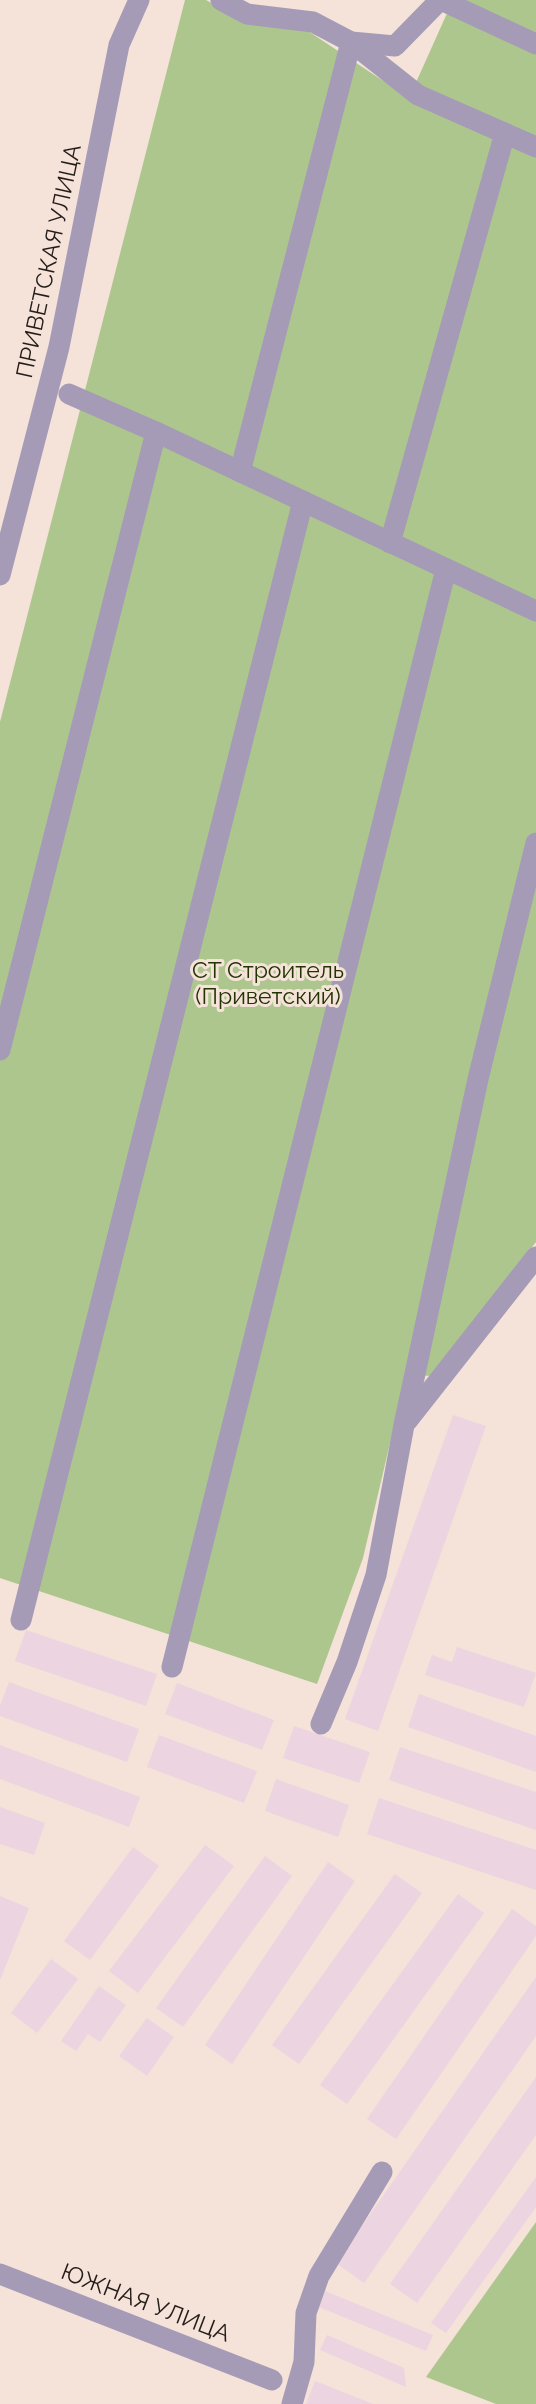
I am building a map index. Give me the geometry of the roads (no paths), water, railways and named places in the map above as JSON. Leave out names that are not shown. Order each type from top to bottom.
[{"type":"street","name":"ПРИВЕТСКАЯ УЛИЦА","points":[[0,575],[59,347],[119,45],[139,0]]},
{"type":"street","points":[[220,0],[247,14],[313,22],[351,42],[418,95],[536,147]]},
{"type":"street","points":[[351,42],[395,46],[440,0],[536,44]]},
{"type":"street","points":[[240,472],[351,42]]},
{"type":"street","points":[[390,543],[505,133]]},
{"type":"street","points":[[69,394],[156,432],[536,611]]},
{"type":"street","points":[[0,1050],[156,432]]},
{"type":"street","points":[[20,1620],[303,501]]},
{"type":"street","points":[[172,1667],[446,569]]},
{"type":"street","points":[[321,1724],[347,1662],[376,1575],[404,1425],[478,1079],[536,843]]},
{"type":"street","points":[[404,1425],[536,1257]]},
{"type":"street","points":[[292,2404],[304,2362],[306,2313],[319,2276],[382,2172]]},
{"type":"street","name":"ЮЖНАЯ УЛИЦА","points":[[0,2274],[272,2380]]},
{"type":"park label","name":"СТ Строитель (Приветский)","points":[[268,982]]}]
